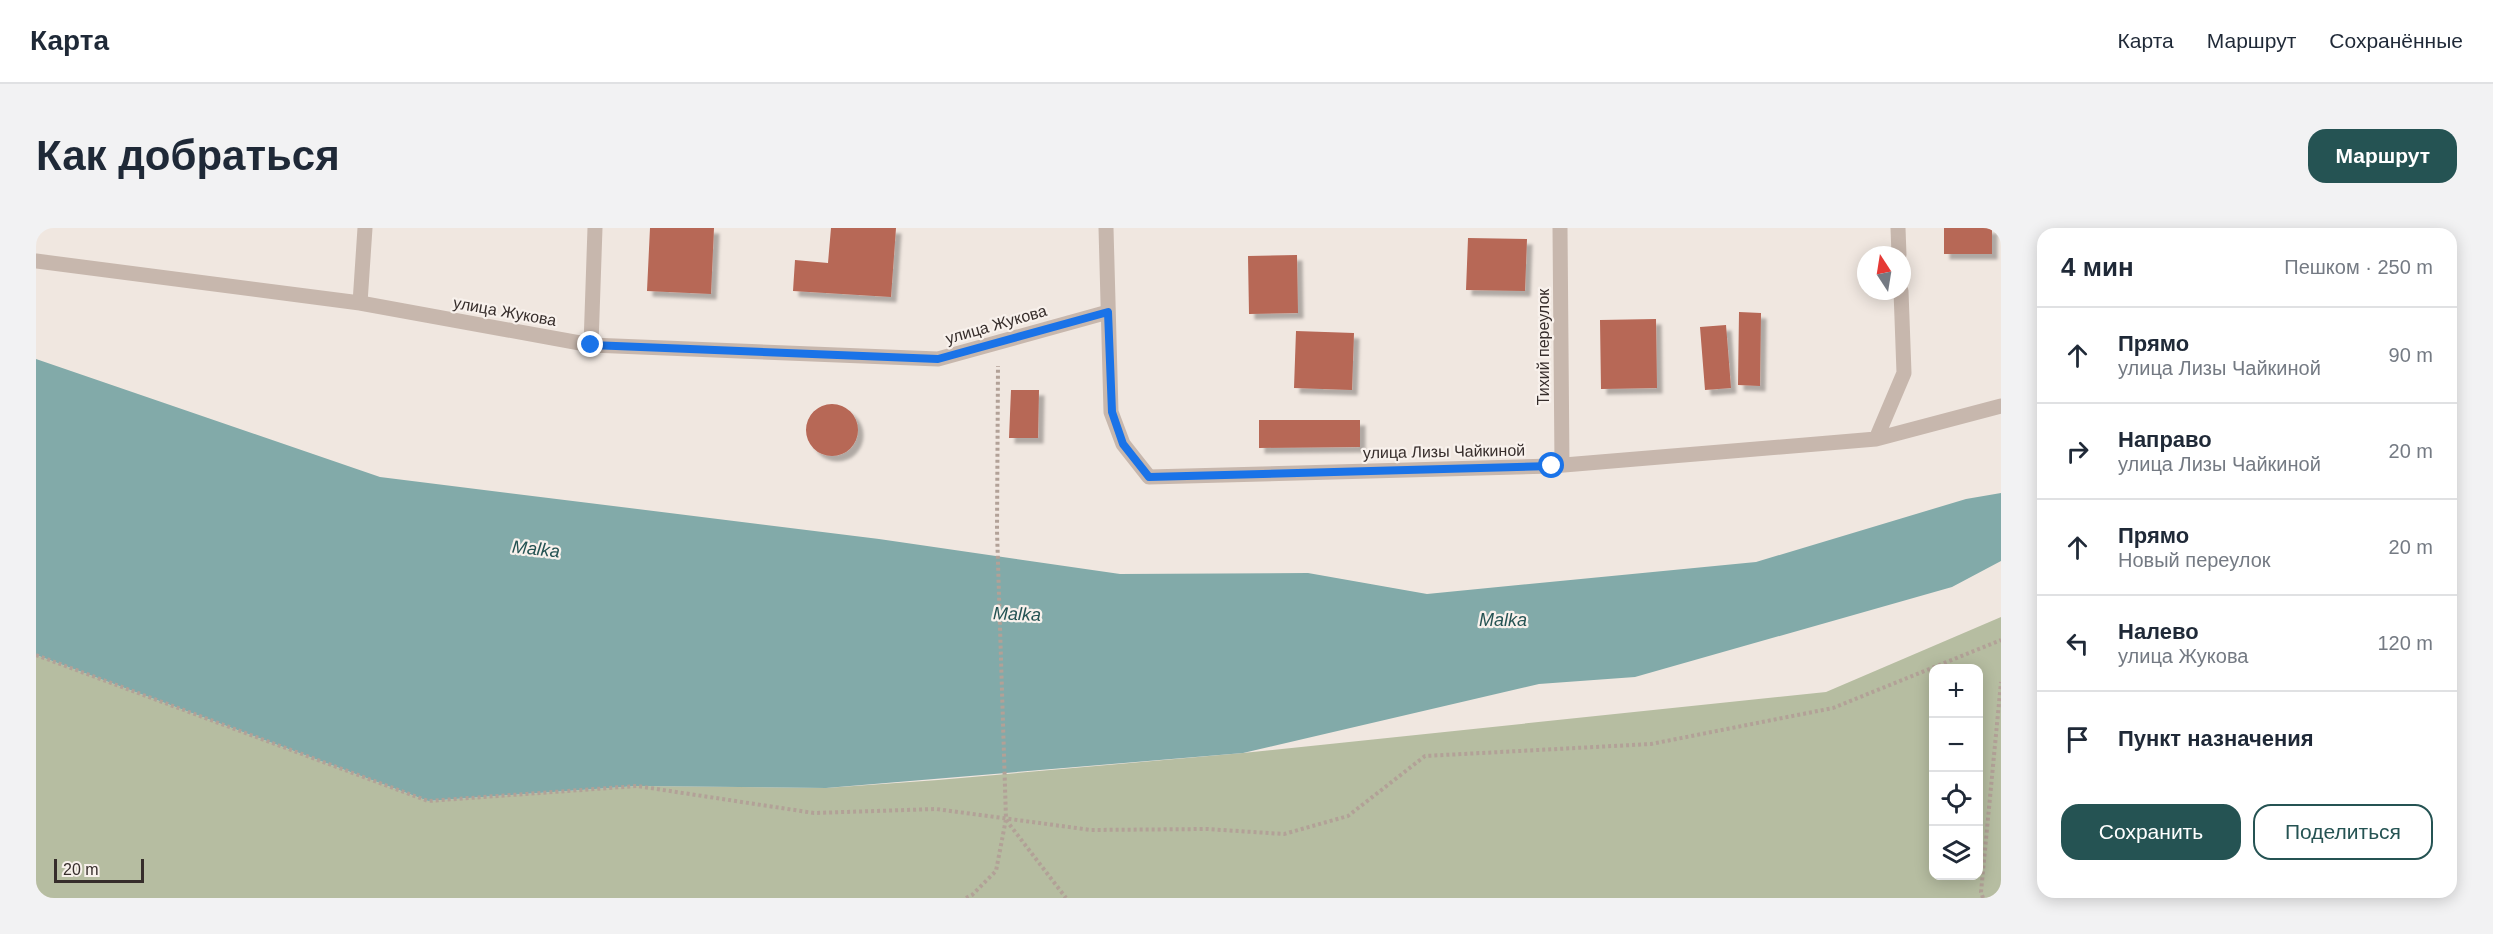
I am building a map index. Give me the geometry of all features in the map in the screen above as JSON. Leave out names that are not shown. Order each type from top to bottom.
[{"type":"street","points":[[360,303],[365,228]]},
{"type":"street","points":[[591,345],[595,228]]},
{"type":"street","points":[[1106,228],[1108,312]]},
{"type":"street","name":"Тихий переулок","points":[[1560,228],[1562,465]]},
{"type":"street","points":[[1898,228],[1899,246]]},
{"type":"street","name":"улица Жукова","points":[[36,261],[360,303],[591,345],[938,359],[1108,312]]},
{"type":"street","points":[[1876,440],[1904,373],[1901,300]]},
{"type":"street","name":"улица Лизы Чайкиной","points":[[1108,312],[1112,412],[1123,444],[1149,477],[1562,465],[1781,449],[1876,440],[2001,406]]},
{"type":"path","points":[[966,898],[996,871],[1006,819],[998,531],[997,371],[1002,341]]},
{"type":"path","points":[[36,655],[428,801],[637,786],[813,813],[936,809],[1091,830],[1207,829],[1284,834],[1348,816],[1425,756],[1651,744],[1833,708],[2001,640]]},
{"type":"path","points":[[1983,898],[2001,682]]},
{"type":"path","points":[[1006,819],[1066,898]]},
{"type":"green space","points":[[2001,617],[2001,898],[36,898],[36,655],[428,801],[637,786],[826,788],[1243,753],[1826,692]]},
{"type":"water","name":"Malka","points":[[36,359],[380,477],[879,539],[1120,574],[1308,573],[1427,594],[1756,562],[1966,499],[2001,493],[2001,561],[1952,587],[1635,677],[1539,684],[1243,753],[826,788],[637,786],[428,801],[36,655]]},
{"type":"building","points":[[650,228],[714,228],[711,294],[647,291]]},
{"type":"building","points":[[831,228],[896,228],[891,297],[793,291],[795,260],[828,263]]},
{"type":"building","points":[[1944,228],[1992,228],[1992,254],[1944,254]]},
{"type":"building","points":[[1468,238],[1527,239],[1525,291],[1466,290]]},
{"type":"building","points":[[1297,255],[1298,313],[1249,314],[1248,256]]},
{"type":"building","points":[[1739,312],[1761,313],[1760,386],[1738,385]]},
{"type":"building","points":[[1656,319],[1657,388],[1601,389],[1600,320]]},
{"type":"building","points":[[1726,325],[1731,388],[1705,390],[1700,327]]},
{"type":"building","points":[[1296,331],[1354,333],[1352,390],[1294,388]]},
{"type":"building","points":[[1011,390],[1039,390],[1038,438],[1009,438]]},
{"type":"building","points":[[832,404],[846,408],[854,416],[858,430],[854,444],[846,452],[832,456],[818,452],[810,444],[806,430],[810,416],[818,408]]},
{"type":"building","points":[[1259,420],[1360,420],[1360,447],[1259,448]]},
{"type":"route","points":[[591,345],[938,359],[1108,312],[1112,412],[1123,444],[1149,477],[1552,466]]}]
